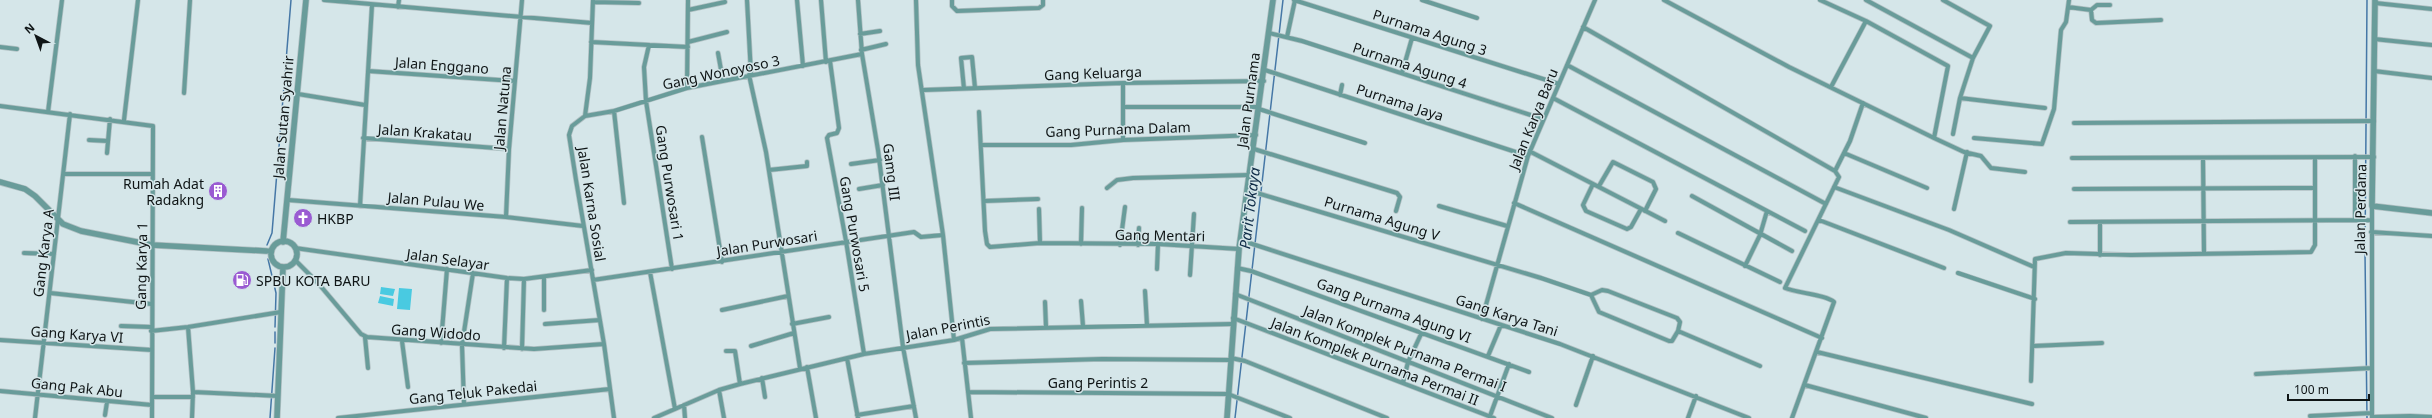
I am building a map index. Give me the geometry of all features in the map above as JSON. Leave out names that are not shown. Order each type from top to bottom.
[{"type":"street","points":[[48,112],[62,0]]},
{"type":"street","points":[[124,120],[138,0]]},
{"type":"street","points":[[184,93],[190,0]]},
{"type":"street","name":"Jalan Sutan Syahrir","points":[[284,240],[306,0]]},
{"type":"street","points":[[324,0],[592,24]]},
{"type":"street","points":[[398,7],[399,0]]},
{"type":"street","name":"Jalan Natuna","points":[[506,218],[522,0]]},
{"type":"street","points":[[687,88],[688,0]]},
{"type":"street","points":[[747,0],[750,75],[769,170],[800,368]]},
{"type":"street","points":[[797,0],[803,66]]},
{"type":"street","points":[[821,0],[828,61]]},
{"type":"street","name":"Gamg III","points":[[858,0],[861,52],[880,160],[888,236],[903,347],[916,418]]},
{"type":"street","points":[[916,0],[918,27],[916,48],[943,235],[954,340]]},
{"type":"street","points":[[952,0],[952,6],[957,10],[1039,8],[1043,5],[1043,0]]},
{"type":"street","name":"Jalan Purnama","points":[[1227,418],[1231,395],[1233,359],[1232,321],[1238,295],[1240,268],[1239,249],[1242,241],[1249,191],[1249,175],[1256,150],[1256,135],[1264,81],[1267,71],[1273,0]]},
{"type":"street","points":[[1287,37],[1294,0]]},
{"type":"street","name":"Purnama Agung 3","points":[[1294,0],[1559,84]]},
{"type":"street","points":[[1422,0],[1477,18]]},
{"type":"street","name":"Jalan Karya Baru","points":[[1482,319],[1528,153],[1544,120],[1595,0]]},
{"type":"street","points":[[1664,0],[1831,87],[1934,138],[1967,152],[1981,156],[1992,168],[2025,172]]},
{"type":"street","points":[[1820,0],[1866,21],[1948,66],[1934,138]]},
{"type":"street","points":[[1866,0],[1974,58]]},
{"type":"street","points":[[1943,0],[1990,25],[1974,58],[1960,98],[1952,134]]},
{"type":"street","points":[[1974,138],[2042,144],[2054,110],[2061,30],[2066,22],[2069,0]]},
{"type":"street","points":[[585,116],[588,98],[593,1],[639,3]]},
{"type":"street","points":[[688,10],[725,2]]},
{"type":"street","points":[[2375,2],[2432,9]]},
{"type":"street","name":"Jalan Perdana","points":[[2372,416],[2370,368],[2371,232],[2369,220],[2372,206],[2371,156],[2375,2]]},
{"type":"street","points":[[360,206],[372,5]]},
{"type":"street","points":[[2068,7],[2090,10],[2097,5],[2110,5]]},
{"type":"street","points":[[2090,10],[2092,20],[2096,23],[2161,20]]},
{"type":"street","points":[[1831,87],[1866,21]]},
{"type":"street","points":[[1584,27],[1835,171],[1839,176],[1785,288],[1797,294],[1809,294],[1833,301],[1822,338],[1792,418]]},
{"type":"street","points":[[860,34],[880,31]]},
{"type":"street","points":[[688,42],[727,32]]},
{"type":"street","name":"Purnama Agung 4","points":[[1270,34],[1287,37],[1402,73],[1544,120]]},
{"type":"street","points":[[1402,73],[1412,38]]},
{"type":"street","points":[[2374,39],[2432,45]]},
{"type":"street","points":[[591,42],[688,47]]},
{"type":"street","name":"Gang Wonoyoso 3","points":[[585,116],[614,111],[687,88],[828,61],[886,44]]},
{"type":"street","name":"Gang Purwosari 1","points":[[649,45],[644,63],[646,101],[672,269]]},
{"type":"street","points":[[0,47],[17,49]]},
{"type":"street","points":[[718,53],[723,81]]},
{"type":"street","points":[[964,89],[961,58],[972,57],[975,88]]},
{"type":"street","name":"Gang Purwosari 5","points":[[828,61],[839,125],[838,132],[829,135],[827,138],[846,241],[864,354]]},
{"type":"street","points":[[1567,65],[1826,204]]},
{"type":"street","name":"Purnama Jaya","points":[[1267,71],[1528,153],[1599,186],[1665,221]]},
{"type":"street","points":[[2374,71],[2432,78]]},
{"type":"street","name":"Jalan Enggano","points":[[368,72],[515,81]]},
{"type":"street","name":"Gang Keluarga","points":[[923,90],[1123,83],[1264,81]]},
{"type":"street","points":[[1123,83],[1123,140]]},
{"type":"street","points":[[1340,94],[1342,85]]},
{"type":"street","points":[[298,94],[365,105]]},
{"type":"street","points":[[1553,98],[1805,232]]},
{"type":"street","points":[[1960,98],[2045,108]]},
{"type":"street","points":[[1835,171],[1844,153],[1863,103]]},
{"type":"street","name":"Gang Karya 1","points":[[0,106],[124,120],[153,126],[151,304],[152,418]]},
{"type":"street","points":[[1124,108],[1261,109],[1365,143]]},
{"type":"street","points":[[614,111],[624,202]]},
{"type":"street","points":[[979,112],[984,201],[1038,199]]},
{"type":"street","name":"Gang Karya A","points":[[35,418],[70,114]]},
{"type":"street","name":"Jalan Karna Sosial","points":[[585,116],[574,124],[569,133],[583,226],[604,344],[614,418]]},
{"type":"street","points":[[107,152],[110,119]]},
{"type":"street","points":[[2074,123],[2372,121]]},
{"type":"street","name":"Gang Purnama Dalam","points":[[981,145],[1077,145],[1123,140],[1256,135]]},
{"type":"street","points":[[702,137],[722,262]]},
{"type":"street","name":"Jalan Krakatau","points":[[363,138],[510,149]]},
{"type":"street","points":[[88,140],[108,141]]},
{"type":"street","points":[[1256,150],[1397,194],[1400,197],[1396,211]]},
{"type":"street","points":[[1954,209],[1967,152]]},
{"type":"street","points":[[1844,153],[1927,188]]},
{"type":"street","points":[[2355,220],[2356,156]]},
{"type":"street","points":[[2072,158],[2315,158],[2371,156]]},
{"type":"street","points":[[2203,158],[2204,254]]},
{"type":"street","points":[[2031,382],[2035,299],[2035,259],[2038,257],[2066,254],[2100,255],[2311,252],[2315,245],[2313,188],[2315,158]]},
{"type":"street","points":[[851,164],[880,160]]},
{"type":"street","points":[[769,170],[807,166],[807,162]]},
{"type":"street","points":[[1599,186],[1613,162],[1653,182],[1656,189],[1645,211]]},
{"type":"street","points":[[64,174],[152,174]]},
{"type":"street","points":[[1107,188],[1117,180],[1133,178],[1249,175]]},
{"type":"street","points":[[0,182],[18,186],[30,192],[68,227],[81,232],[152,245],[270,252]]},
{"type":"street","points":[[1593,184],[1583,205],[1586,211],[1627,229],[1632,226],[1641,209]]},
{"type":"street","points":[[859,189],[883,185]]},
{"type":"street","points":[[1834,187],[1950,230],[2034,267]]},
{"type":"street","points":[[2074,190],[2313,188]]},
{"type":"street","name":"Purnama Agung V","points":[[1249,191],[1497,265],[1591,295]]},
{"type":"street","points":[[1692,196],[1792,251]]},
{"type":"street","name":"Jalan Pulau We","points":[[288,200],[506,218],[583,226]]},
{"type":"street","name":"Gang Mentari","points":[[984,201],[985,230],[989,246],[1000,248],[1040,243],[1120,245],[1158,244],[1239,249]]},
{"type":"street","points":[[1514,203],[1822,338]]},
{"type":"street","points":[[1439,206],[1507,226]]},
{"type":"street","points":[[2372,206],[2432,213]]},
{"type":"street","points":[[1120,245],[1126,207]]},
{"type":"street","points":[[1039,208],[1040,243]]},
{"type":"street","points":[[1081,244],[1082,208]]},
{"type":"street","points":[[1745,266],[1760,234],[1767,211]]},
{"type":"street","points":[[1190,275],[1194,214]]},
{"type":"street","points":[[1819,220],[1944,268]]},
{"type":"street","points":[[2070,222],[2369,220]]},
{"type":"street","points":[[2100,222],[2100,255]]},
{"type":"street","points":[[1138,245],[1139,228]]},
{"type":"street","name":"Jalan Purwosari","points":[[593,280],[722,262],[846,241],[915,232],[922,237],[943,235]]},
{"type":"street","points":[[2371,232],[2432,236]]},
{"type":"street","points":[[1678,233],[1780,282]]},
{"type":"street","points":[[270,252],[278,243],[284,240],[298,250],[296,262]]},
{"type":"street","name":"Gang Karya Tani","points":[[1242,241],[1593,356],[1749,418]]},
{"type":"street","points":[[1157,269],[1158,244]]},
{"type":"street","name":"Jalan Selayar","points":[[298,250],[507,278],[524,279],[592,270]]},
{"type":"street","points":[[270,252],[274,262],[282,268]]},
{"type":"street","points":[[24,253],[54,254]]},
{"type":"street","points":[[282,268],[296,262]]},
{"type":"street","points":[[296,262],[365,337],[368,368]]},
{"type":"street","points":[[277,418],[282,268]]},
{"type":"street","name":"Gang Purnama Agung VI","points":[[1240,268],[1422,332],[1529,372]]},
{"type":"street","points":[[441,343],[447,269]]},
{"type":"street","points":[[650,272],[675,409]]},
{"type":"street","points":[[464,404],[462,345],[473,273]]},
{"type":"street","points":[[1958,273],[2035,299]]},
{"type":"street","points":[[544,277],[544,310]]},
{"type":"street","points":[[504,348],[507,278]]},
{"type":"street","points":[[522,349],[524,279]]},
{"type":"street","points":[[1602,290],[1608,291],[1677,318],[1680,322],[1678,331],[1672,340],[1669,341],[1599,312],[1591,295],[1602,290]]},
{"type":"street","points":[[1145,291],[1147,325]]},
{"type":"street","points":[[50,293],[151,304]]},
{"type":"street","name":"Jalan Komplek Purnama Permai I","points":[[1238,295],[1552,418]]},
{"type":"street","points":[[722,310],[788,296]]},
{"type":"street","points":[[1081,301],[1083,326]]},
{"type":"street","points":[[1045,302],[1046,327]]},
{"type":"street","points":[[121,326],[151,329],[188,327],[281,312]]},
{"type":"street","points":[[792,324],[829,317]]},
{"type":"street","points":[[545,324],[600,320]]},
{"type":"street","name":"Jalan Perintis","points":[[654,418],[719,390],[762,378],[864,354],[954,340],[990,329],[1147,325],[1239,320]]},
{"type":"street","name":"Jalan Komplek Purnama Permai II","points":[[1239,320],[1492,417]]},
{"type":"street","points":[[1488,356],[1501,325]]},
{"type":"street","points":[[188,327],[193,395],[192,418]]},
{"type":"street","points":[[1678,331],[1760,366]]},
{"type":"street","points":[[1402,383],[1408,362],[1422,332]]},
{"type":"street","points":[[751,346],[794,333]]},
{"type":"street","name":"Gang Widodo","points":[[365,337],[522,349],[604,344]]},
{"type":"street","points":[[962,338],[971,418]]},
{"type":"street","name":"Gang Karya VI","points":[[0,340],[152,350]]},
{"type":"street","points":[[402,341],[408,387]]},
{"type":"street","points":[[2033,346],[2102,343]]},
{"type":"street","points":[[726,351],[735,351],[740,384]]},
{"type":"street","points":[[1817,352],[2032,404]]},
{"type":"street","points":[[1576,405],[1593,356]]},
{"type":"street","points":[[847,358],[857,417],[914,406]]},
{"type":"street","points":[[964,363],[1102,359],[1245,360],[1387,418]]},
{"type":"street","points":[[1492,417],[1496,396],[1509,364]]},
{"type":"street","points":[[807,367],[816,418]]},
{"type":"street","points":[[2256,374],[2370,368]]},
{"type":"street","points":[[762,378],[765,397]]},
{"type":"street","points":[[1805,384],[1926,418]]},
{"type":"street","name":"Gang Teluk Pakedai","points":[[338,418],[610,389]]},
{"type":"street","points":[[719,390],[724,418]]},
{"type":"street","name":"Gang Pak Abu","points":[[0,391],[37,393],[107,402],[152,405]]},
{"type":"street","name":"Gang Perintis 2","points":[[968,392],[1231,395],[1290,418]]},
{"type":"street","points":[[152,397],[193,395],[278,396]]},
{"type":"street","points":[[1688,418],[1696,396]]},
{"type":"street","points":[[105,415],[107,402]]},
{"type":"street","points":[[684,405],[685,418]]},
{"type":"street","points":[[2310,416],[2432,417]]},
{"type":"shaded area","points":[[381,287],[395,289],[393,296],[380,294]]},
{"type":"shaded area","points":[[399,288],[412,289],[410,310],[397,309]]},
{"type":"shaded area","points":[[380,296],[394,299],[393,306],[378,303]]},
{"type":"waterway","points":[[267,245],[272,233],[291,0]]},
{"type":"waterway","name":"Parit Tokaya","points":[[1235,418],[1283,0]]},
{"type":"waterway","points":[[2367,0],[2365,254],[2367,418]]},
{"type":"waterway","points":[[268,259],[276,293],[275,327]]},
{"type":"waterway","points":[[275,332],[275,343]]},
{"type":"waterway","points":[[270,418],[275,348]]},
{"type":"place","name":"Rumah Adat Radakng","points":[[218,191]]},
{"type":"place","name":"HKBP","points":[[303,218]]},
{"type":"place","name":"SPBU KOTA BARU","points":[[242,280]]}]
